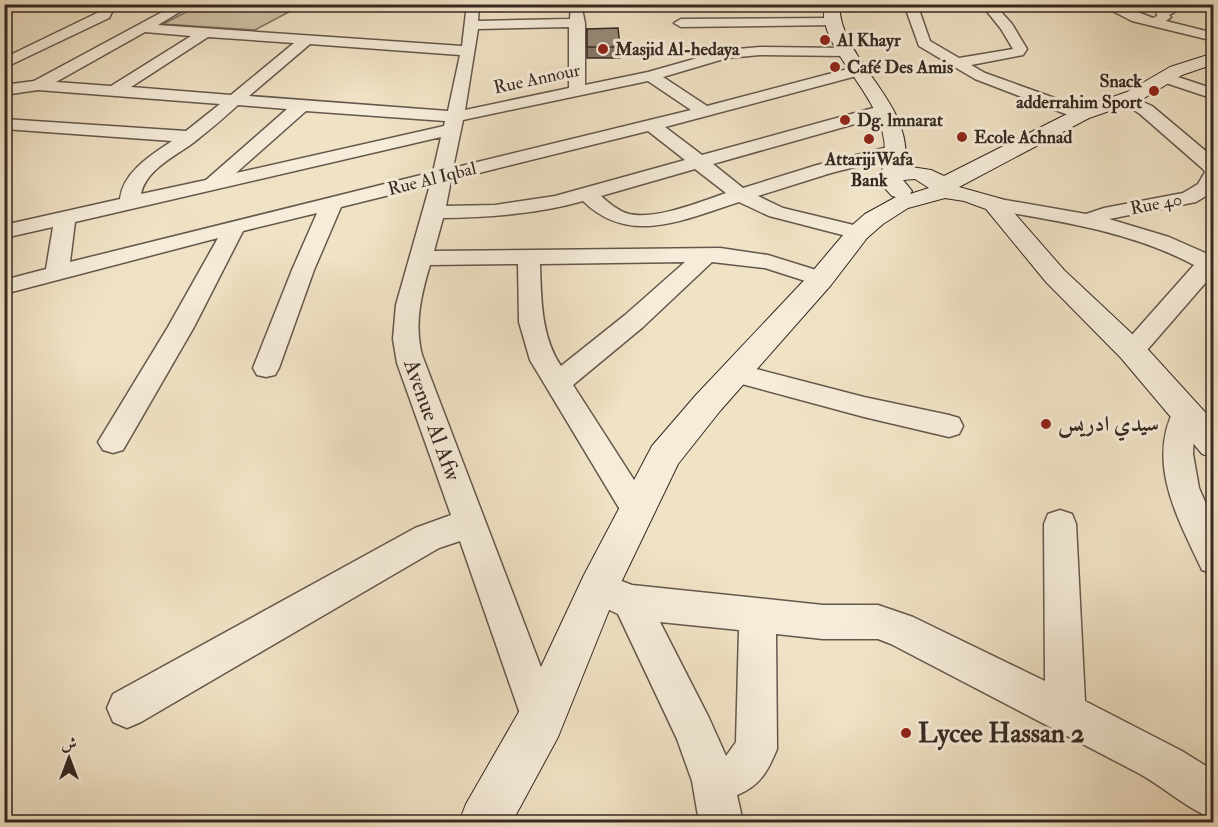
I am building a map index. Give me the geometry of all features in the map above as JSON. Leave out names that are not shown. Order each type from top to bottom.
[{"type":"street","points":[[4,8],[27,4]]},
{"type":"street","points":[[4,64],[104,15],[108,12],[110,4]]},
{"type":"street","points":[[38,85],[187,4]]},
{"type":"street","name":"Avenue Al Afw","points":[[473,4],[472,26],[454,123],[434,212],[410,300],[405,328],[406,345],[409,363],[424,395],[541,720]]},
{"type":"street","points":[[576,4],[577,91]]},
{"type":"street","points":[[910,4],[924,43],[980,76],[1082,114]]},
{"type":"street","points":[[957,63],[1018,52],[1020,49],[1011,32],[987,4]]},
{"type":"street","points":[[1105,4],[1137,18],[1214,37]]},
{"type":"street","points":[[1155,22],[1164,17],[1162,13],[1184,4]]},
{"type":"street","points":[[681,22],[832,13],[848,52],[878,97],[918,180]]},
{"type":"street","points":[[472,26],[578,23]]},
{"type":"street","points":[[140,28],[468,51]]},
{"type":"street","points":[[114,91],[206,32]]},
{"type":"street","points":[[130,201],[129,193],[138,176],[190,137],[305,41]]},
{"type":"street","name":"Rue Annour","points":[[4,232],[213,183],[577,91],[651,76],[694,57],[742,52],[848,52]]},
{"type":"street","points":[[484,822],[614,595],[636,508],[664,456],[708,403],[821,279],[858,233],[918,180],[1044,135],[1082,114],[1145,91],[1176,71],[1214,58]]},
{"type":"street","name":"Rue Al Iqbal","points":[[4,287],[442,175],[705,112],[859,71]]},
{"type":"street","points":[[651,76],[705,112]]},
{"type":"street","points":[[1166,78],[1214,94]]},
{"type":"street","points":[[4,90],[38,85],[237,99],[454,123]]},
{"type":"street","points":[[80,102],[96,90]]},
{"type":"street","name":"Rue 40","points":[[1089,220],[1104,214],[1190,198],[1206,188],[1214,173],[1210,165],[1151,114],[1125,99]]},
{"type":"street","points":[[213,183],[302,105]]},
{"type":"street","points":[[434,212],[526,208],[589,195],[618,184],[884,110]]},
{"type":"street","points":[[41,126],[61,114]]},
{"type":"street","points":[[4,124],[190,137]]},
{"type":"street","points":[[652,125],[741,196],[776,212],[858,233]]},
{"type":"street","points":[[589,195],[615,218],[636,221],[681,214],[824,169],[918,180],[994,204],[1089,220],[1149,237],[1212,263],[1132,351]]},
{"type":"street","points":[[266,368],[303,270],[332,203]]},
{"type":"street","points":[[994,204],[1055,276],[1132,351],[1214,445]]},
{"type":"street","points":[[57,273],[65,218]]},
{"type":"street","points":[[113,442],[181,327],[234,228]]},
{"type":"street","points":[[422,258],[706,255],[768,262],[821,279]]},
{"type":"street","points":[[557,384],[634,321],[706,255]]},
{"type":"street","points":[[529,258],[529,302],[533,332],[543,360],[636,508]]},
{"type":"street","points":[[737,373],[864,407],[949,426]]},
{"type":"street","points":[[1186,412],[1179,432],[1178,471],[1182,492],[1214,559]]},
{"type":"street","points":[[127,708],[428,538],[469,523]]},
{"type":"street","points":[[1060,524],[1065,711]]},
{"type":"street","points":[[614,595],[823,622],[878,622],[900,629],[1164,763],[1196,783],[1214,798]]},
{"type":"street","points":[[614,595],[695,732],[713,781],[721,822]]},
{"type":"street","points":[[713,781],[739,773],[756,749],[758,615]]},
{"type":"shaded area","points":[[201,4],[302,5],[255,30],[163,24]]},
{"type":"building","points":[[618,28],[620,47],[587,47],[587,29]]},
{"type":"place","name":"Al Khayr","points":[[825,40]]},
{"type":"place","name":"Masjid Al-hedaya","points":[[603,49]]},
{"type":"place","name":"Café Des Amis","points":[[835,67]]},
{"type":"place","name":"Snack adderrahim Sport","points":[[1154,91]]},
{"type":"place","name":"Dg. lmnarat","points":[[845,120]]},
{"type":"place","name":"Ecole Achnad","points":[[962,137]]},
{"type":"place","name":"AttarijiWafa Bank","points":[[869,139]]},
{"type":"place","name":"سيدي ادريس","points":[[1046,424]]},
{"type":"place","name":"Lycee Hassan 2","points":[[906,733]]}]
